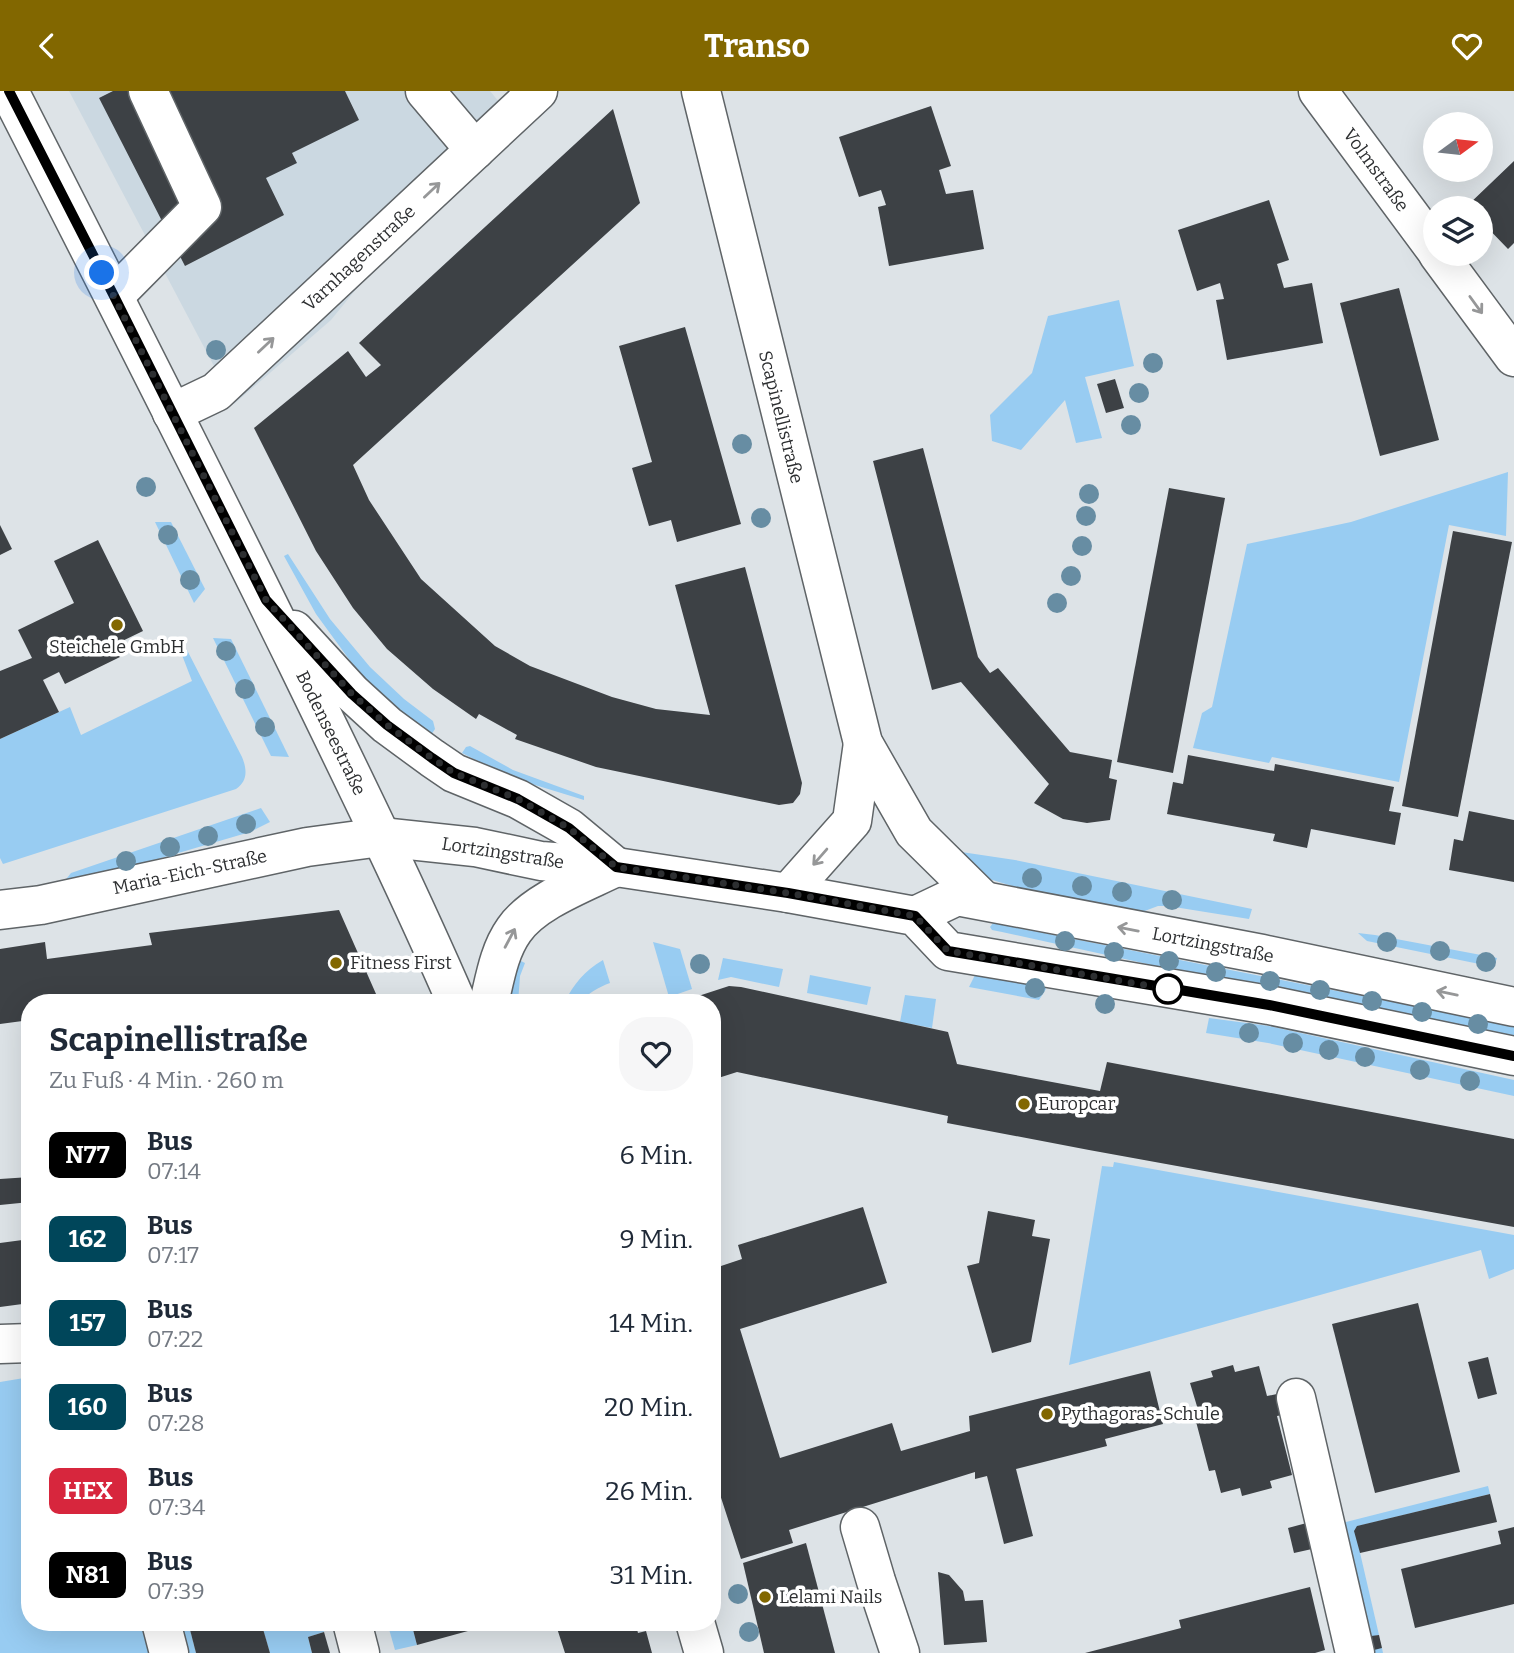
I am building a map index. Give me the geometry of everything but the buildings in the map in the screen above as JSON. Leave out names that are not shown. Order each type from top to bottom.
[{"type":"main road","name":"Bodenseestraße","points":[[9,91],[266,600],[424,926],[453,994]]},
{"type":"main road","points":[[114,296],[202,207],[148,91]]},
{"type":"main road","points":[[425,91],[475,151]]},
{"type":"main road","name":"Varnhagenstraße","points":[[172,413],[216,392],[538,91]]},
{"type":"main road","name":"Scapinellistraße","points":[[701,91],[863,743],[914,832],[983,900]]},
{"type":"main road","name":"Volmstraße","points":[[1318,91],[1423,233]]},
{"type":"main road","points":[[1447,266],[1514,357]]},
{"type":"main road","points":[[266,600],[352,694],[387,725],[454,773],[518,799],[569,828],[616,867],[537,907],[514,930],[501,957],[491,994]]},
{"type":"main road","name":"Scapinellistraße","points":[[788,893],[852,821],[863,743]]},
{"type":"main road","name":"Lortzingstraße","points":[[381,837],[475,846],[541,861],[616,867],[788,893],[915,916],[957,896],[1262,954],[1514,1007]]},
{"type":"main road","name":"Maria-Eich-Straße","points":[[0,910],[41,905],[307,847],[381,837]]},
{"type":"main road","points":[[915,916],[948,951],[1269,1005],[1514,1056]]},
{"type":"main road","points":[[0,1344],[21,1343]]},
{"type":"main road","points":[[1296,1398],[1355,1653]]},
{"type":"main road","points":[[860,1527],[900,1653]]},
{"type":"main road","points":[[163,1631],[169,1653]]},
{"type":"main road","points":[[354,1631],[360,1653]]},
{"type":"main road","points":[[698,1631],[704,1653]]},
{"type":"shaded area","points":[[69,91],[490,91],[504,108],[331,320],[234,404]]},
{"type":"shaded area","points":[[1119,300],[1134,366],[1085,377],[1102,438],[1076,443],[1065,400],[1021,450],[992,441],[990,415],[1032,373],[1048,316]]},
{"type":"shaded area","points":[[1508,472],[1506,536],[1449,525],[1399,782],[1272,757],[1269,763],[1193,748],[1202,713],[1212,707],[1247,544],[1351,522]]},
{"type":"shaded area","points":[[155,522],[171,522],[205,589],[194,603]]},
{"type":"shaded area","points":[[288,554],[330,619],[370,667],[404,699],[433,721],[435,729],[431,735],[359,673],[316,614],[284,556]]},
{"type":"shaded area","points":[[213,638],[231,639],[289,757],[271,756]]},
{"type":"shaded area","points":[[187,650],[242,757],[245,774],[240,786],[3,864],[0,858],[0,739],[70,707],[81,735],[192,681],[182,655]]},
{"type":"shaded area","points":[[470,746],[513,770],[584,796],[584,800],[509,777],[462,753]]},
{"type":"shaded area","points":[[261,808],[270,822],[250,832],[59,888],[71,873]]},
{"type":"shaded area","points":[[948,850],[1015,860],[1252,909],[1249,919],[1168,906],[1158,906],[1142,912],[1029,891],[986,878]]},
{"type":"shaded area","points":[[993,923],[1514,1026],[1514,1038],[1170,969],[992,930],[990,927]]},
{"type":"shaded area","points":[[1358,933],[1497,958],[1494,967],[1367,941]]},
{"type":"shaded area","points":[[653,942],[680,949],[692,989],[668,994]]},
{"type":"shaded area","points":[[513,957],[525,963],[520,976],[519,994],[509,994]]},
{"type":"shaded area","points":[[723,958],[783,969],[779,987],[731,977],[718,980]]},
{"type":"shaded area","points":[[603,960],[610,983],[590,994],[570,994],[580,979]]},
{"type":"shaded area","points":[[978,969],[1042,976],[1046,989],[1039,1000],[969,987]]},
{"type":"shaded area","points":[[810,975],[871,987],[867,1005],[807,993]]},
{"type":"shaded area","points":[[905,995],[936,999],[932,1028],[900,1022]]},
{"type":"shaded area","points":[[1209,1018],[1269,1026],[1514,1080],[1514,1096],[1268,1043],[1206,1033]]},
{"type":"shaded area","points":[[1114,1162],[1514,1235],[1514,1269],[1489,1279],[1481,1250],[1069,1365],[1102,1166],[1113,1167]]},
{"type":"shaded area","points":[[21,1378],[21,1631],[190,1631],[196,1653],[0,1653],[0,1382]]},
{"type":"shaded area","points":[[1488,1486],[1490,1494],[1358,1526],[1355,1531],[1379,1635],[1371,1637],[1374,1649],[1382,1648],[1383,1653],[1370,1653],[1342,1523]]},
{"type":"shaded area","points":[[263,1631],[324,1631],[308,1637],[312,1653],[270,1653]]},
{"type":"shaded area","points":[[390,1631],[413,1631],[417,1645],[395,1650]]},
{"type":"bus line","name":"N77","points":[[9,91],[266,600],[352,694],[387,725],[454,773],[518,799],[569,828],[616,867],[788,893],[915,916],[948,951],[1269,1005],[1514,1056]]},
{"type":"place","name":"Steichele GmbH","points":[[117,625]]},
{"type":"place","name":"Fitness First","points":[[336,963]]},
{"type":"place","name":"Europcar","points":[[1024,1104]]},
{"type":"place","name":"Pythagoras-Schule","points":[[1047,1414]]},
{"type":"place","name":"Lelami Nails","points":[[765,1597]]},
{"type":"route","points":[[102,273],[266,600],[352,694],[387,725],[454,773],[518,799],[569,828],[616,867],[788,893],[915,916],[948,951],[1168,989]]}]
